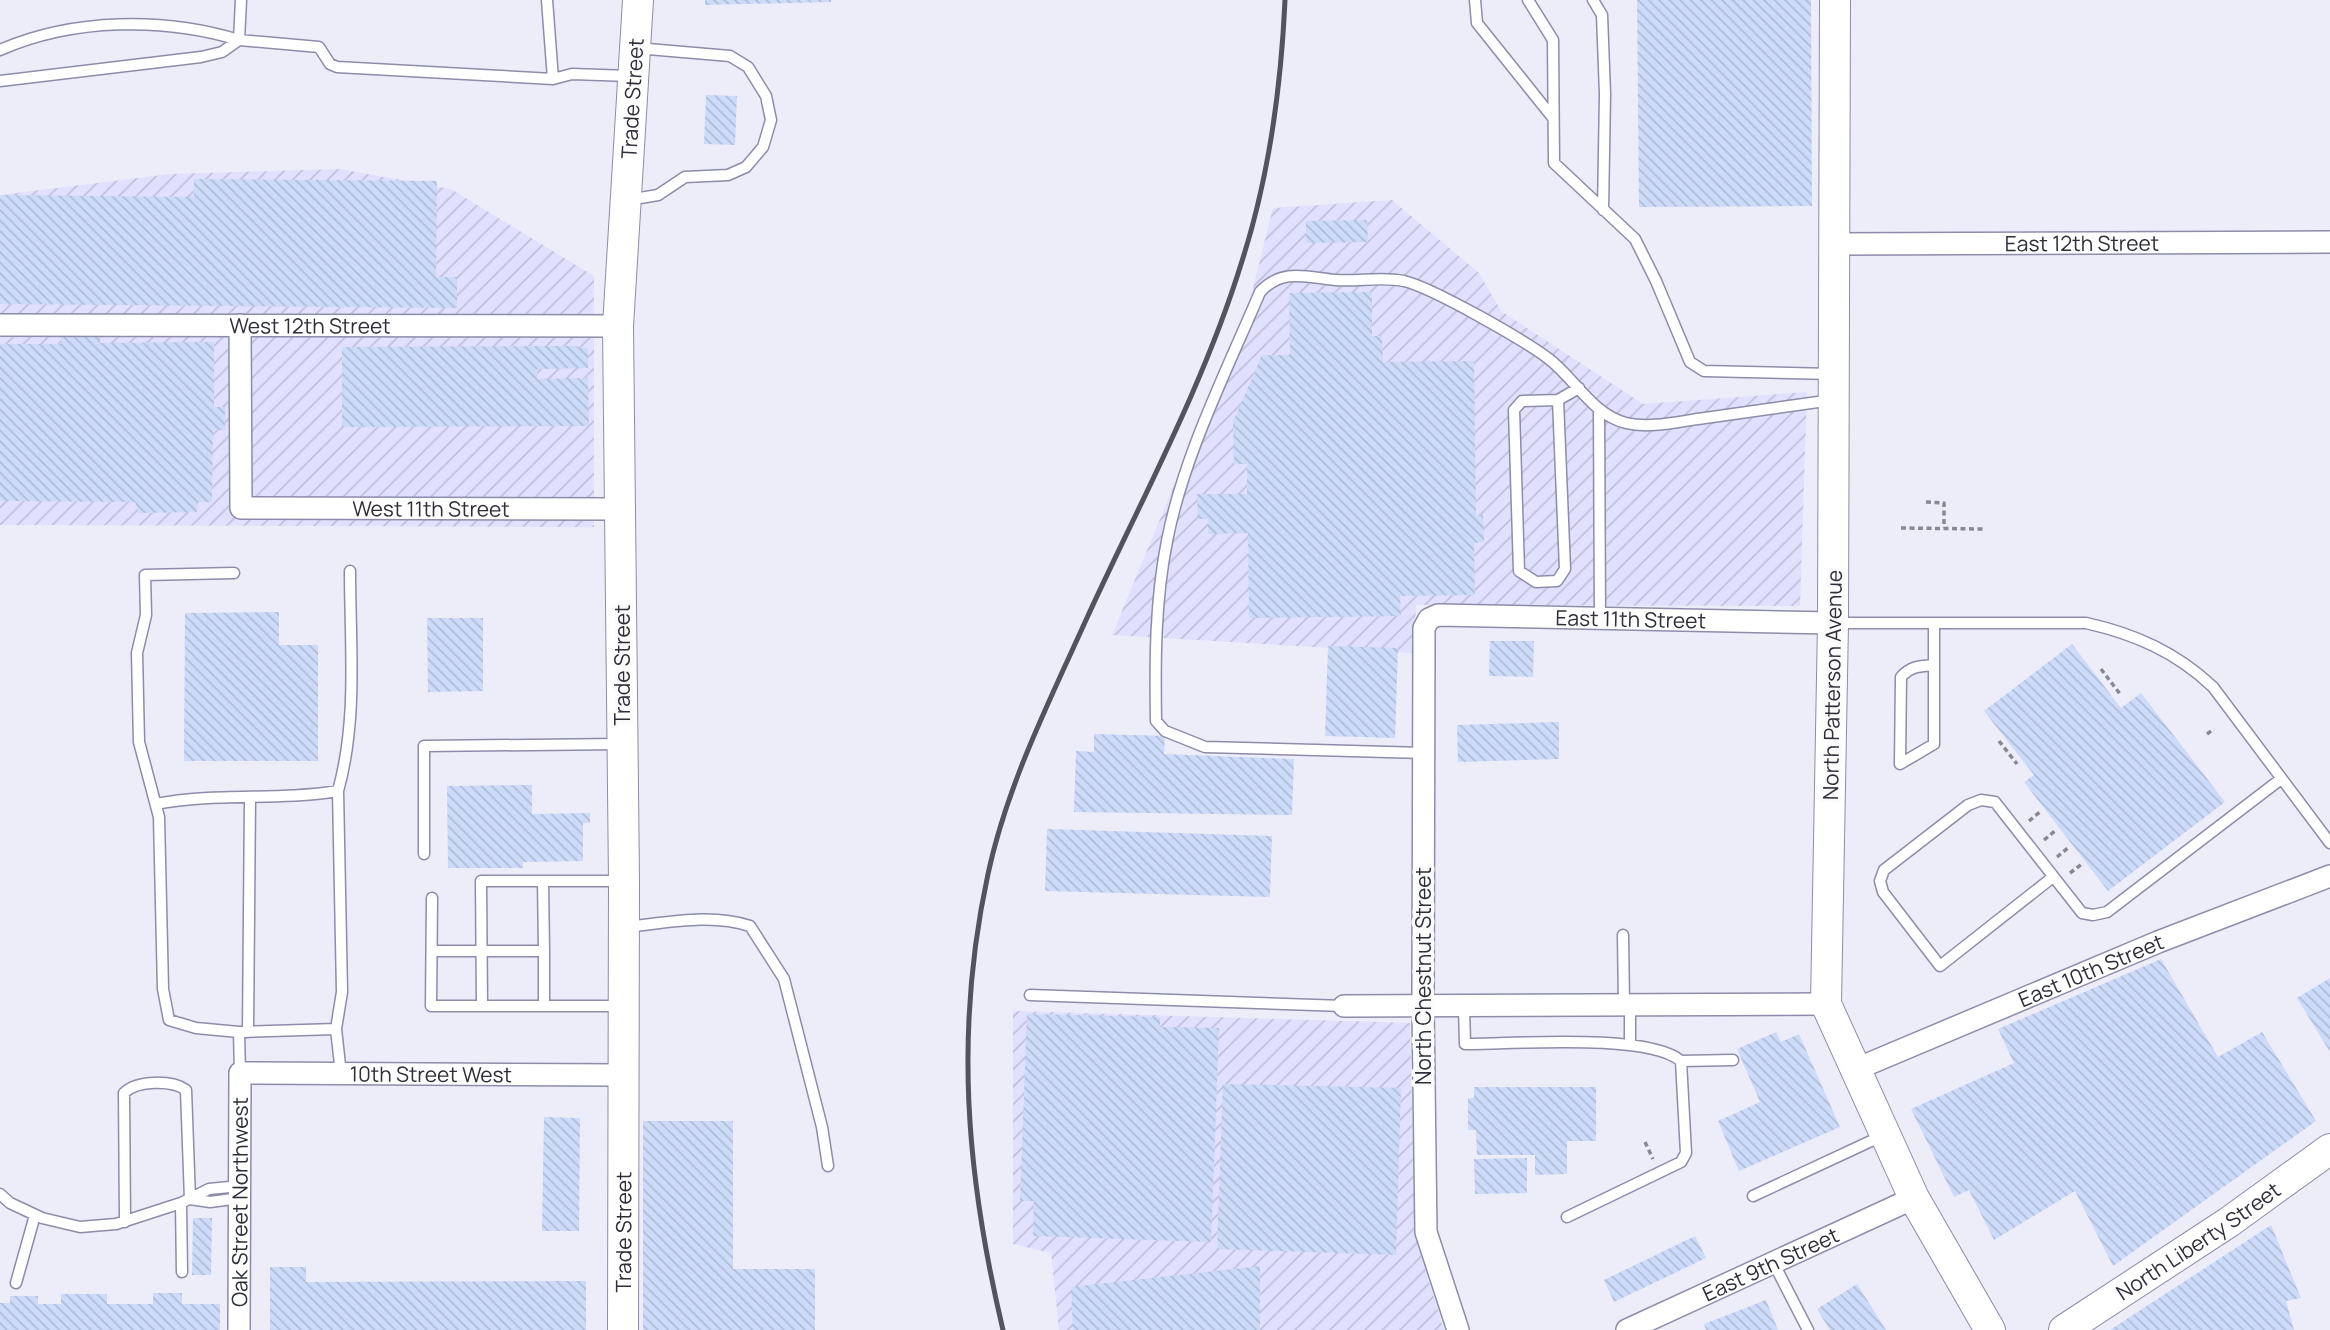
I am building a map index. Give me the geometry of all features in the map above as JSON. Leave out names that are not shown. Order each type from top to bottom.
[{"type":"main road","name":"Trade Street","points":[[623,1330],[624,881],[618,326],[638,0]]},
{"type":"main road","name":"North Patterson Avenue","points":[[1835,0],[1833,623],[1826,1004],[1914,1198],[1990,1330]]},
{"type":"main road","name":"North Liberty Street","points":[[2064,1330],[2229,1222],[2330,1149]]},
{"type":"street","name":"East 12th Street","points":[[1835,244],[2330,242]]},
{"type":"street","name":"West 12th Street","points":[[0,325],[618,326]]},
{"type":"street","name":"West 11th Street","points":[[240,325],[241,508],[621,509]]},
{"type":"street","name":"East 11th Street","points":[[1429,619],[1438,615],[1833,623]]},
{"type":"street","name":"North Chestnut Street","points":[[1429,619],[1424,628],[1423,1007],[1426,1232],[1458,1330]]},
{"type":"street","name":"East 10th Street","points":[[1854,1070],[2158,942],[2330,876]]},
{"type":"street","points":[[1344,1006],[1464,1008],[1826,1004]]},
{"type":"street","name":"10th Street West","points":[[240,1073],[624,1075]]},
{"type":"street","name":"Oak Street Northwest","points":[[239,1330],[240,1073]]},
{"type":"street","name":"East 9th Street","points":[[1627,1330],[1914,1198]]},
{"type":"lane","points":[[239,40],[241,0]]},
{"type":"lane","points":[[547,0],[553,79]]},
{"type":"lane","points":[[1475,0],[1477,23],[1553,118]]},
{"type":"lane","points":[[1528,0],[1553,40],[1554,163],[1634,239],[1656,281],[1690,362],[1704,371],[1835,387]]},
{"type":"lane","points":[[1593,0],[1602,15],[1605,94],[1602,210]]},
{"type":"lane","points":[[0,50],[48,33],[108,25],[205,29],[239,40],[319,47],[330,64],[337,67],[553,79],[634,62],[730,56],[748,67],[766,96],[771,120],[763,147],[746,167],[728,175],[685,177],[658,195],[625,200]]},
{"type":"lane","points":[[0,81],[201,57],[222,52],[239,40]]},
{"type":"lane","points":[[1424,752],[1205,747],[1172,735],[1156,722],[1154,639],[1167,540],[1198,438],[1260,292],[1280,276],[1295,275],[1337,280],[1385,278],[1419,286],[1531,347],[1609,418],[1644,425],[1835,387]]},
{"type":"lane","points":[[1558,400],[1565,569],[1557,581],[1536,582],[1519,571],[1514,410],[1522,401],[1558,400],[1579,388]]},
{"type":"lane","points":[[1599,410],[1600,619]]},
{"type":"lane","points":[[341,1074],[336,1029],[342,992],[338,791],[346,762],[353,683],[350,571]]},
{"type":"lane","points":[[234,573],[145,575],[146,615],[137,653],[139,742],[159,817],[163,989],[169,1020],[196,1028],[243,1032],[336,1029]]},
{"type":"lane","points":[[1833,623],[2086,623],[2120,631],[2155,644],[2192,667],[2213,687],[2330,844]]},
{"type":"lane","points":[[1934,623],[1934,665],[1934,744],[1900,764],[1901,677],[1918,666],[1934,665]]},
{"type":"lane","points":[[424,854],[424,747],[623,744]]},
{"type":"lane","points":[[2053,877],[1940,966],[1883,892],[1880,881],[1884,870],[1968,805],[1981,800],[1995,802],[2082,913],[2093,915],[2107,912],[2281,779]]},
{"type":"lane","points":[[156,804],[190,797],[302,797],[338,791]]},
{"type":"lane","points":[[240,1073],[250,797]]},
{"type":"lane","points":[[482,1006],[481,881],[624,881]]},
{"type":"lane","points":[[543,881],[544,1006]]},
{"type":"lane","points":[[432,898],[431,1006],[624,1006]]},
{"type":"lane","points":[[624,928],[709,919],[729,919],[750,926],[784,979],[822,1127],[828,1166]]},
{"type":"lane","points":[[1623,935],[1630,1044]]},
{"type":"lane","points":[[432,951],[544,951]]},
{"type":"lane","points":[[1030,995],[1344,1006]]},
{"type":"lane","points":[[1464,1008],[1465,1044],[1630,1044],[1660,1048],[1681,1061],[1733,1060]]},
{"type":"lane","points":[[1567,1217],[1681,1162],[1686,1153],[1681,1061]]},
{"type":"lane","points":[[125,1222],[124,1093],[129,1088],[149,1084],[179,1085],[187,1090],[182,1272]]},
{"type":"lane","points":[[1753,1196],[1884,1135]]},
{"type":"lane","points":[[0,1194],[10,1203],[34,1215],[80,1227],[125,1222],[185,1201],[210,1202],[240,1192]]},
{"type":"lane","points":[[16,1283],[34,1215]]},
{"type":"lane","points":[[1773,1262],[1808,1330]]},
{"type":"path","points":[[1926,502],[1944,503],[1944,528]]},
{"type":"path","points":[[1901,528],[1983,529]]},
{"type":"path","points":[[2101,669],[2120,694]]},
{"type":"path","points":[[2207,734],[2214,729]]},
{"type":"path","points":[[1999,741],[2017,764]]},
{"type":"path","points":[[1645,1142],[1649,1149]]},
{"type":"shaded area","points":[[340,169],[451,189],[594,276],[594,527],[0,525],[0,195],[170,174]]},
{"type":"shaded area","points":[[1392,200],[1479,273],[1501,311],[1643,404],[1807,392],[1800,606],[1416,605],[1414,653],[1112,635],[1249,304],[1273,208]]},
{"type":"shaded area","points":[[1013,1011],[1410,1023],[1415,1236],[1444,1330],[1059,1330],[1051,1253],[1013,1244]]},
{"type":"building","points":[[705,0],[831,0],[831,2],[705,5]]},
{"type":"building","points":[[1637,0],[1811,0],[1812,206],[1639,207]]},
{"type":"building","points":[[706,95],[737,96],[735,145],[704,144]]},
{"type":"building","points":[[194,179],[437,181],[436,277],[457,277],[457,308],[0,304],[0,195],[194,197]]},
{"type":"building","points":[[1367,220],[1368,242],[1306,243],[1306,221]]},
{"type":"building","points":[[1372,292],[1372,336],[1382,336],[1383,362],[1474,361],[1476,516],[1483,515],[1484,542],[1474,543],[1475,595],[1400,596],[1401,616],[1249,618],[1248,533],[1208,534],[1208,519],[1198,519],[1197,494],[1247,494],[1247,464],[1234,464],[1233,422],[1262,355],[1290,355],[1289,293]]},
{"type":"building","points":[[61,334],[100,334],[100,343],[214,342],[214,407],[225,407],[225,430],[213,430],[212,502],[197,502],[197,512],[139,513],[135,502],[0,501],[0,344],[61,344]]},
{"type":"building","points":[[342,347],[588,348],[588,368],[537,369],[537,379],[588,378],[589,426],[342,427]]},
{"type":"building","points":[[279,612],[279,645],[318,645],[318,761],[184,761],[185,613]]},
{"type":"building","points":[[427,618],[483,618],[483,691],[428,692]]},
{"type":"building","points":[[1490,641],[1534,641],[1533,677],[1489,676]]},
{"type":"building","points":[[2072,644],[2121,708],[2141,693],[2225,802],[2108,891],[2024,782],[2034,775],[1984,711]]},
{"type":"building","points":[[1328,646],[1398,648],[1395,738],[1325,736]]},
{"type":"building","points":[[1559,722],[1559,759],[1458,762],[1457,725]]},
{"type":"building","points":[[1094,734],[1165,736],[1164,754],[1294,759],[1292,815],[1074,812],[1076,751],[1094,752]]},
{"type":"building","points":[[532,785],[532,814],[590,813],[590,823],[583,823],[583,861],[523,862],[523,868],[448,868],[447,786]]},
{"type":"building","points":[[1047,829],[1272,836],[1270,897],[1045,891]]},
{"type":"building","points":[[2161,959],[2218,1057],[2262,1032],[2316,1121],[2113,1266],[2075,1191],[1994,1240],[1969,1190],[1954,1197],[1911,1109],[2014,1063],[1998,1029]]},
{"type":"building","points":[[2330,978],[2330,1052],[2297,998]]},
{"type":"building","points":[[1027,1014],[1160,1017],[1160,1027],[1219,1028],[1211,1242],[1033,1236],[1034,1201],[1020,1201]]},
{"type":"building","points":[[1776,1032],[1781,1042],[1799,1034],[1840,1127],[1739,1171],[1718,1121],[1760,1102],[1737,1049]]},
{"type":"building","points":[[1223,1084],[1401,1088],[1396,1255],[1217,1249]]},
{"type":"building","points":[[1474,1087],[1596,1087],[1596,1141],[1567,1141],[1567,1174],[1535,1175],[1535,1155],[1477,1155],[1476,1130],[1468,1130],[1468,1098],[1474,1098]]},
{"type":"building","points":[[544,1117],[580,1118],[579,1231],[542,1231]]},
{"type":"building","points":[[643,1121],[733,1121],[733,1269],[815,1269],[815,1330],[643,1330]]},
{"type":"building","points":[[1527,1158],[1527,1193],[1475,1194],[1474,1159]]},
{"type":"building","points":[[193,1218],[212,1218],[211,1275],[192,1275]]},
{"type":"building","points":[[2271,1225],[2301,1298],[2286,1301],[2294,1330],[2110,1330]]},
{"type":"building","points":[[1695,1236],[1706,1258],[1614,1302],[1604,1280]]},
{"type":"building","points":[[1260,1266],[1260,1330],[1073,1330],[1071,1287]]},
{"type":"building","points":[[270,1267],[306,1267],[306,1282],[586,1281],[586,1330],[270,1330]]},
{"type":"building","points":[[1857,1284],[1886,1330],[1830,1330],[1817,1309]]},
{"type":"building","points":[[153,1293],[182,1293],[182,1304],[220,1304],[220,1330],[0,1330],[0,1303],[10,1303],[10,1296],[38,1296],[38,1304],[61,1304],[61,1294],[107,1294],[107,1304],[153,1304]]},
{"type":"building","points":[[1766,1300],[1778,1330],[1706,1330],[1704,1324]]},
{"type":"railway","points":[[1003,1330],[980,1215],[969,1102],[971,990],[977,932],[988,874],[1006,808],[1030,744],[1170,443],[1227,307],[1260,197],[1277,99],[1285,0]]}]
